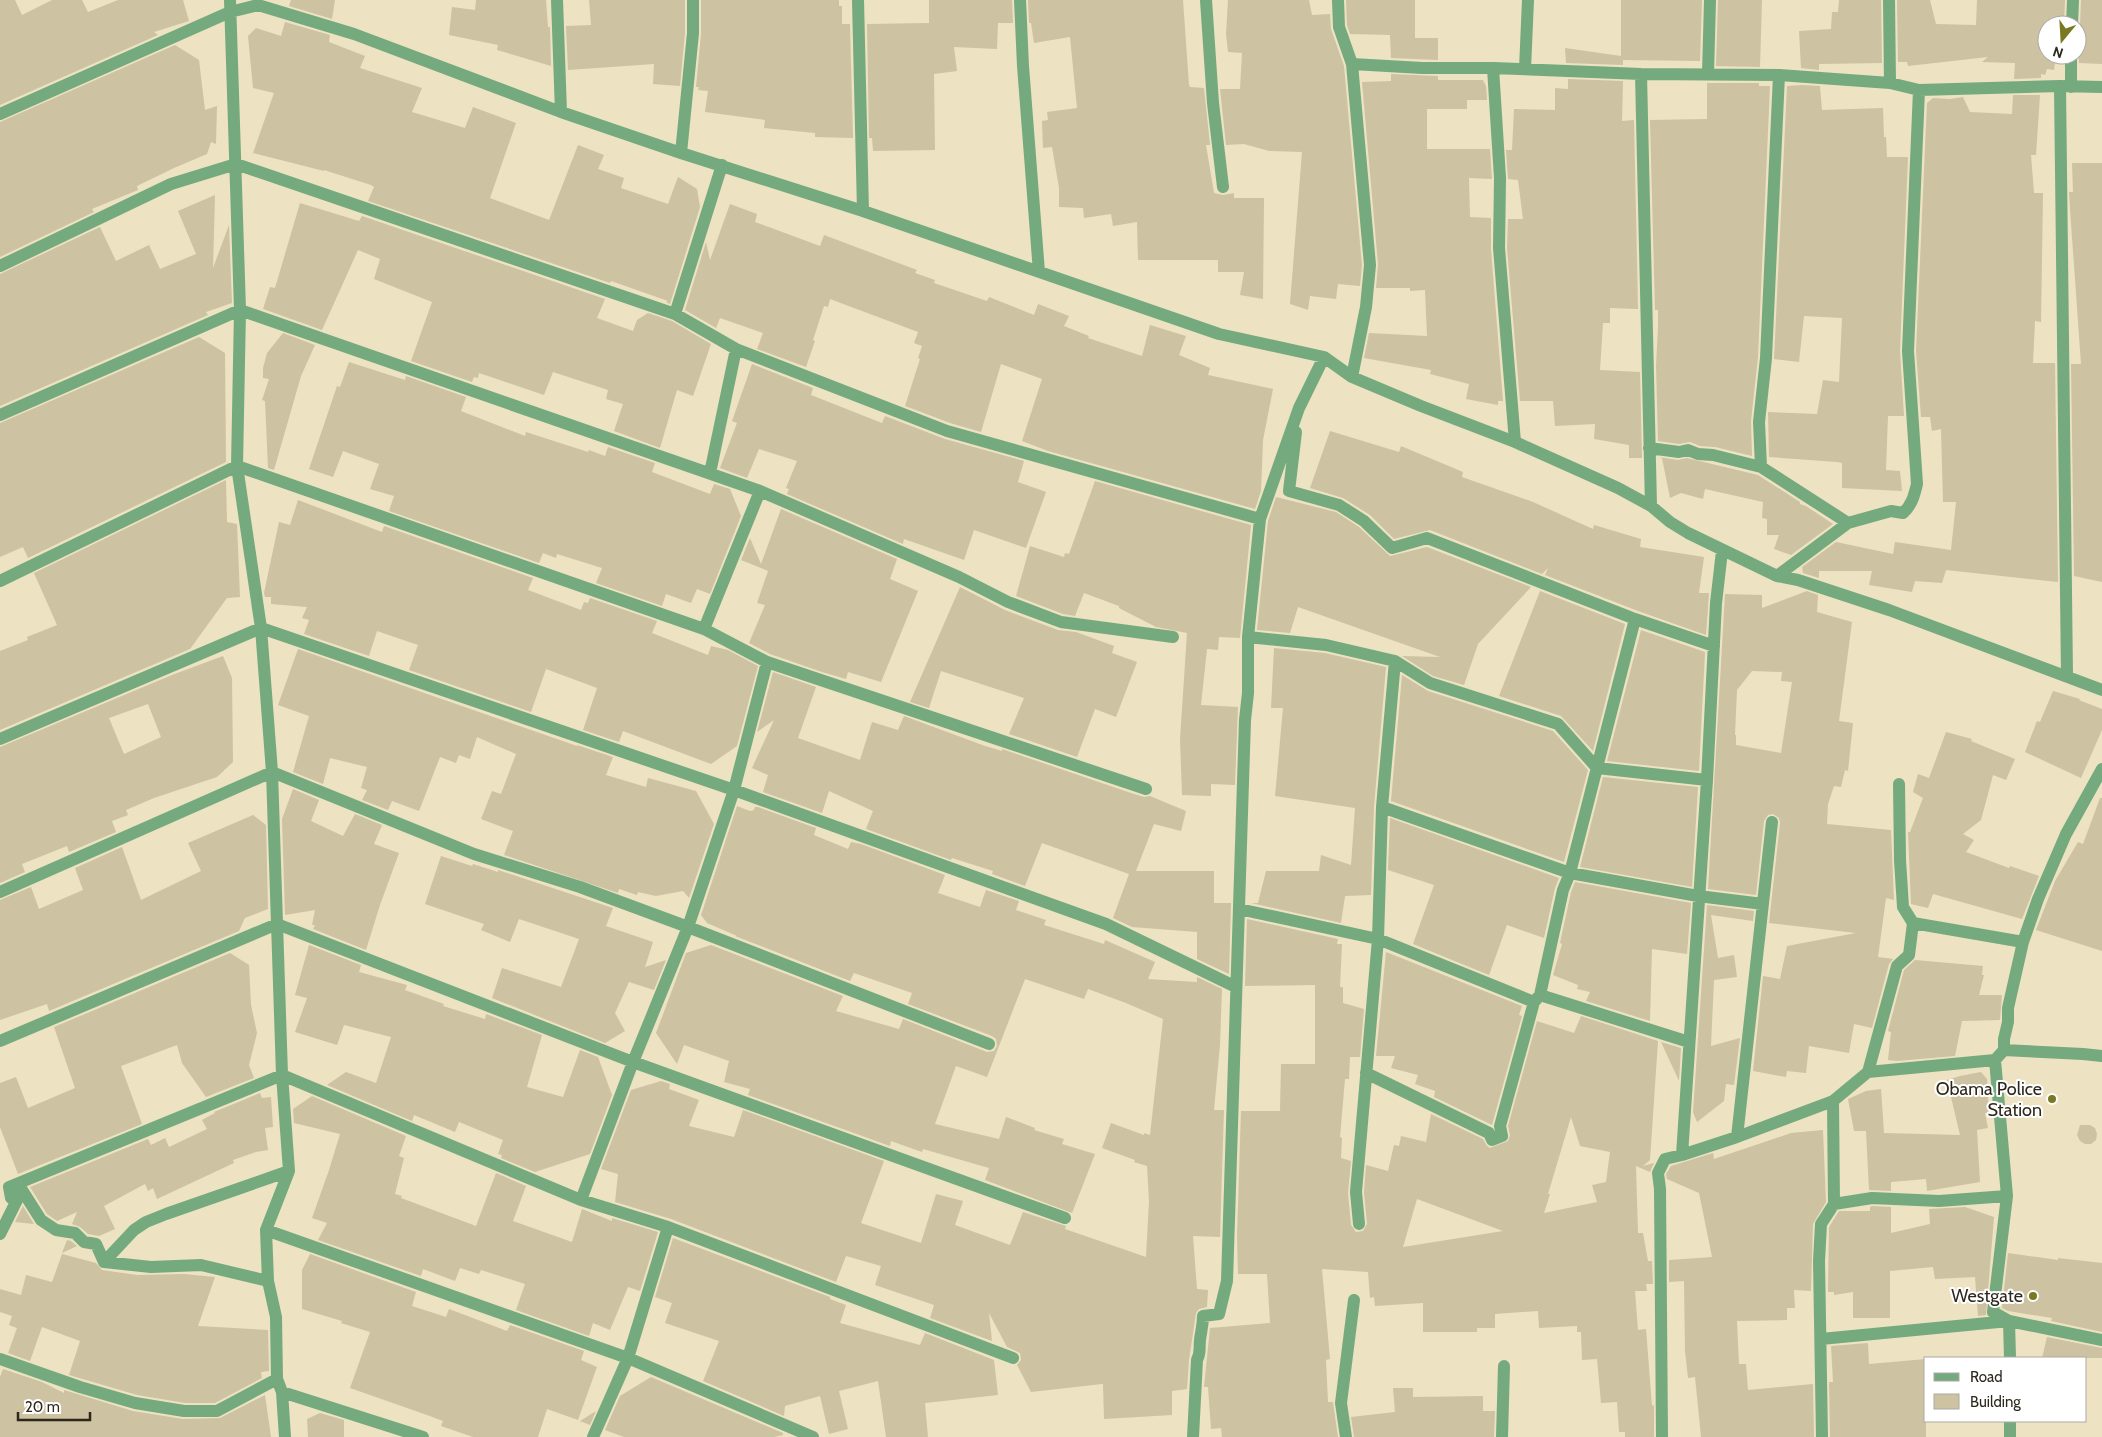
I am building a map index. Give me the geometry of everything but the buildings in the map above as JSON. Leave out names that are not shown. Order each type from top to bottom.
[{"type":"street","points":[[557,0],[561,112]]},
{"type":"street","points":[[680,153],[694,33],[693,0]]},
{"type":"street","points":[[858,0],[863,211]]},
{"type":"street","points":[[1020,0],[1023,66],[1039,272]]},
{"type":"street","points":[[1206,0],[1213,103],[1223,187]]},
{"type":"street","points":[[1338,0],[1338,28],[1352,64],[1370,265],[1366,307],[1352,377]]},
{"type":"street","points":[[1525,69],[1528,0]]},
{"type":"street","points":[[1708,74],[1710,0]]},
{"type":"street","points":[[1889,0],[1890,83]]},
{"type":"street","points":[[2072,15],[2073,0]]},
{"type":"street","points":[[0,114],[230,6],[258,5],[354,34],[561,112],[680,153],[863,211],[1218,334],[1324,358],[1352,377],[1515,442],[1618,488],[1651,506],[1676,526],[1722,551],[1777,576],[1798,580],[1888,610],[2102,690]]},
{"type":"street","points":[[230,6],[240,310],[237,466],[261,628],[272,772],[282,1075],[289,1170],[266,1230],[268,1281],[276,1317],[277,1380],[282,1392],[285,1437]]},
{"type":"street","points":[[1352,64],[1422,68],[1493,68],[1641,74],[1779,75],[1890,83],[1919,90],[2065,86],[2102,87]]},
{"type":"street","points":[[2067,676],[2065,86],[2069,65]]},
{"type":"street","points":[[1493,68],[1500,178],[1499,248],[1515,442]]},
{"type":"street","points":[[1641,74],[1651,506]]},
{"type":"street","points":[[1761,467],[1759,422],[1766,358],[1779,75]]},
{"type":"street","points":[[1777,576],[1848,523],[1891,511],[1903,513],[1910,507],[1918,484],[1908,351],[1919,90]]},
{"type":"street","points":[[0,266],[171,184],[236,164],[675,314],[736,349],[947,431],[1260,519]]},
{"type":"street","points":[[675,314],[722,165]]},
{"type":"street","points":[[0,416],[240,310],[760,491],[959,577],[1008,602],[1061,622],[1173,637]]},
{"type":"street","points":[[710,473],[736,349]]},
{"type":"street","points":[[1194,1437],[1197,1360],[1201,1352],[1202,1316],[1219,1314],[1227,1280],[1245,720],[1248,693],[1248,637],[1260,519],[1299,408],[1324,358]]},
{"type":"street","points":[[1299,408],[1289,491],[1339,505],[1364,521],[1392,548],[1427,538],[1635,619],[1714,646]]},
{"type":"street","points":[[1649,448],[1679,452],[1688,450],[1698,454],[1713,455],[1761,467],[1848,523]]},
{"type":"street","points":[[0,581],[237,466],[704,628],[767,662],[1146,789]]},
{"type":"street","points":[[704,628],[760,491]]},
{"type":"street","points":[[1682,1155],[1707,780],[1716,603],[1722,551]]},
{"type":"street","points":[[1366,1073],[1489,1133],[1492,1140],[1502,1136],[1500,1126],[1537,998],[1563,890],[1570,873],[1635,619]]},
{"type":"street","points":[[0,739],[261,628],[734,790],[1106,924],[1236,987]]},
{"type":"street","points":[[1248,637],[1326,645],[1394,661],[1430,683],[1558,724],[1597,768],[1707,780]]},
{"type":"street","points":[[1360,1224],[1356,1192],[1378,940],[1382,807],[1394,661]]},
{"type":"street","points":[[581,1200],[688,926],[734,790],[767,662]]},
{"type":"street","points":[[2009,1321],[1993,1312],[2007,1196],[2000,1055],[2008,1022],[2008,1008],[2023,942],[2066,834],[2102,769]]},
{"type":"street","points":[[0,892],[272,772],[474,854],[580,887],[688,926],[989,1044]]},
{"type":"street","points":[[1868,1072],[1897,966],[1909,955],[1912,923],[1903,906],[1899,784]]},
{"type":"street","points":[[1382,807],[1570,873],[1698,896],[1762,904]]},
{"type":"street","points":[[1736,1137],[1772,822]]},
{"type":"street","points":[[1239,909],[1378,940],[1537,998],[1689,1042]]},
{"type":"street","points":[[1912,923],[2023,942]]},
{"type":"street","points":[[0,1041],[277,924],[634,1062],[1065,1218]]},
{"type":"street","points":[[1662,1437],[1660,1189],[1658,1173],[1665,1158],[1682,1155],[1736,1137],[1833,1101],[1868,1072],[2000,1055],[2083,1054],[2102,1056]]},
{"type":"street","points":[[22,1190],[11,1198],[9,1187],[282,1075],[581,1200],[668,1227],[1013,1358]]},
{"type":"street","points":[[1822,1437],[1819,1261],[1821,1224],[1834,1204],[1833,1101]]},
{"type":"street","points":[[104,1262],[134,1230],[146,1222],[289,1170]]},
{"type":"street","points":[[0,1234],[22,1190]]},
{"type":"street","points":[[22,1190],[41,1220],[56,1230],[75,1233],[84,1242],[96,1244],[104,1262]]},
{"type":"street","points":[[1834,1204],[1872,1198],[1939,1200],[2007,1196]]},
{"type":"street","points":[[593,1437],[628,1358],[668,1227]]},
{"type":"street","points":[[266,1230],[628,1358],[813,1437]]},
{"type":"street","points":[[104,1262],[151,1267],[201,1265],[268,1281]]},
{"type":"street","points":[[1346,1437],[1341,1403],[1354,1300]]},
{"type":"street","points":[[2009,1321],[2010,1357]]},
{"type":"street","points":[[1821,1339],[2009,1321],[2102,1340]]},
{"type":"street","points":[[0,1359],[80,1387],[135,1403],[184,1412],[217,1411],[277,1380]]},
{"type":"street","points":[[1502,1437],[1504,1366]]},
{"type":"street","points":[[282,1392],[423,1437]]},
{"type":"street","points":[[2010,1422],[2010,1437]]},
{"type":"place","name":"Obama Police Station","points":[[2052,1099]]},
{"type":"place","name":"Westgate","points":[[2033,1296]]}]
